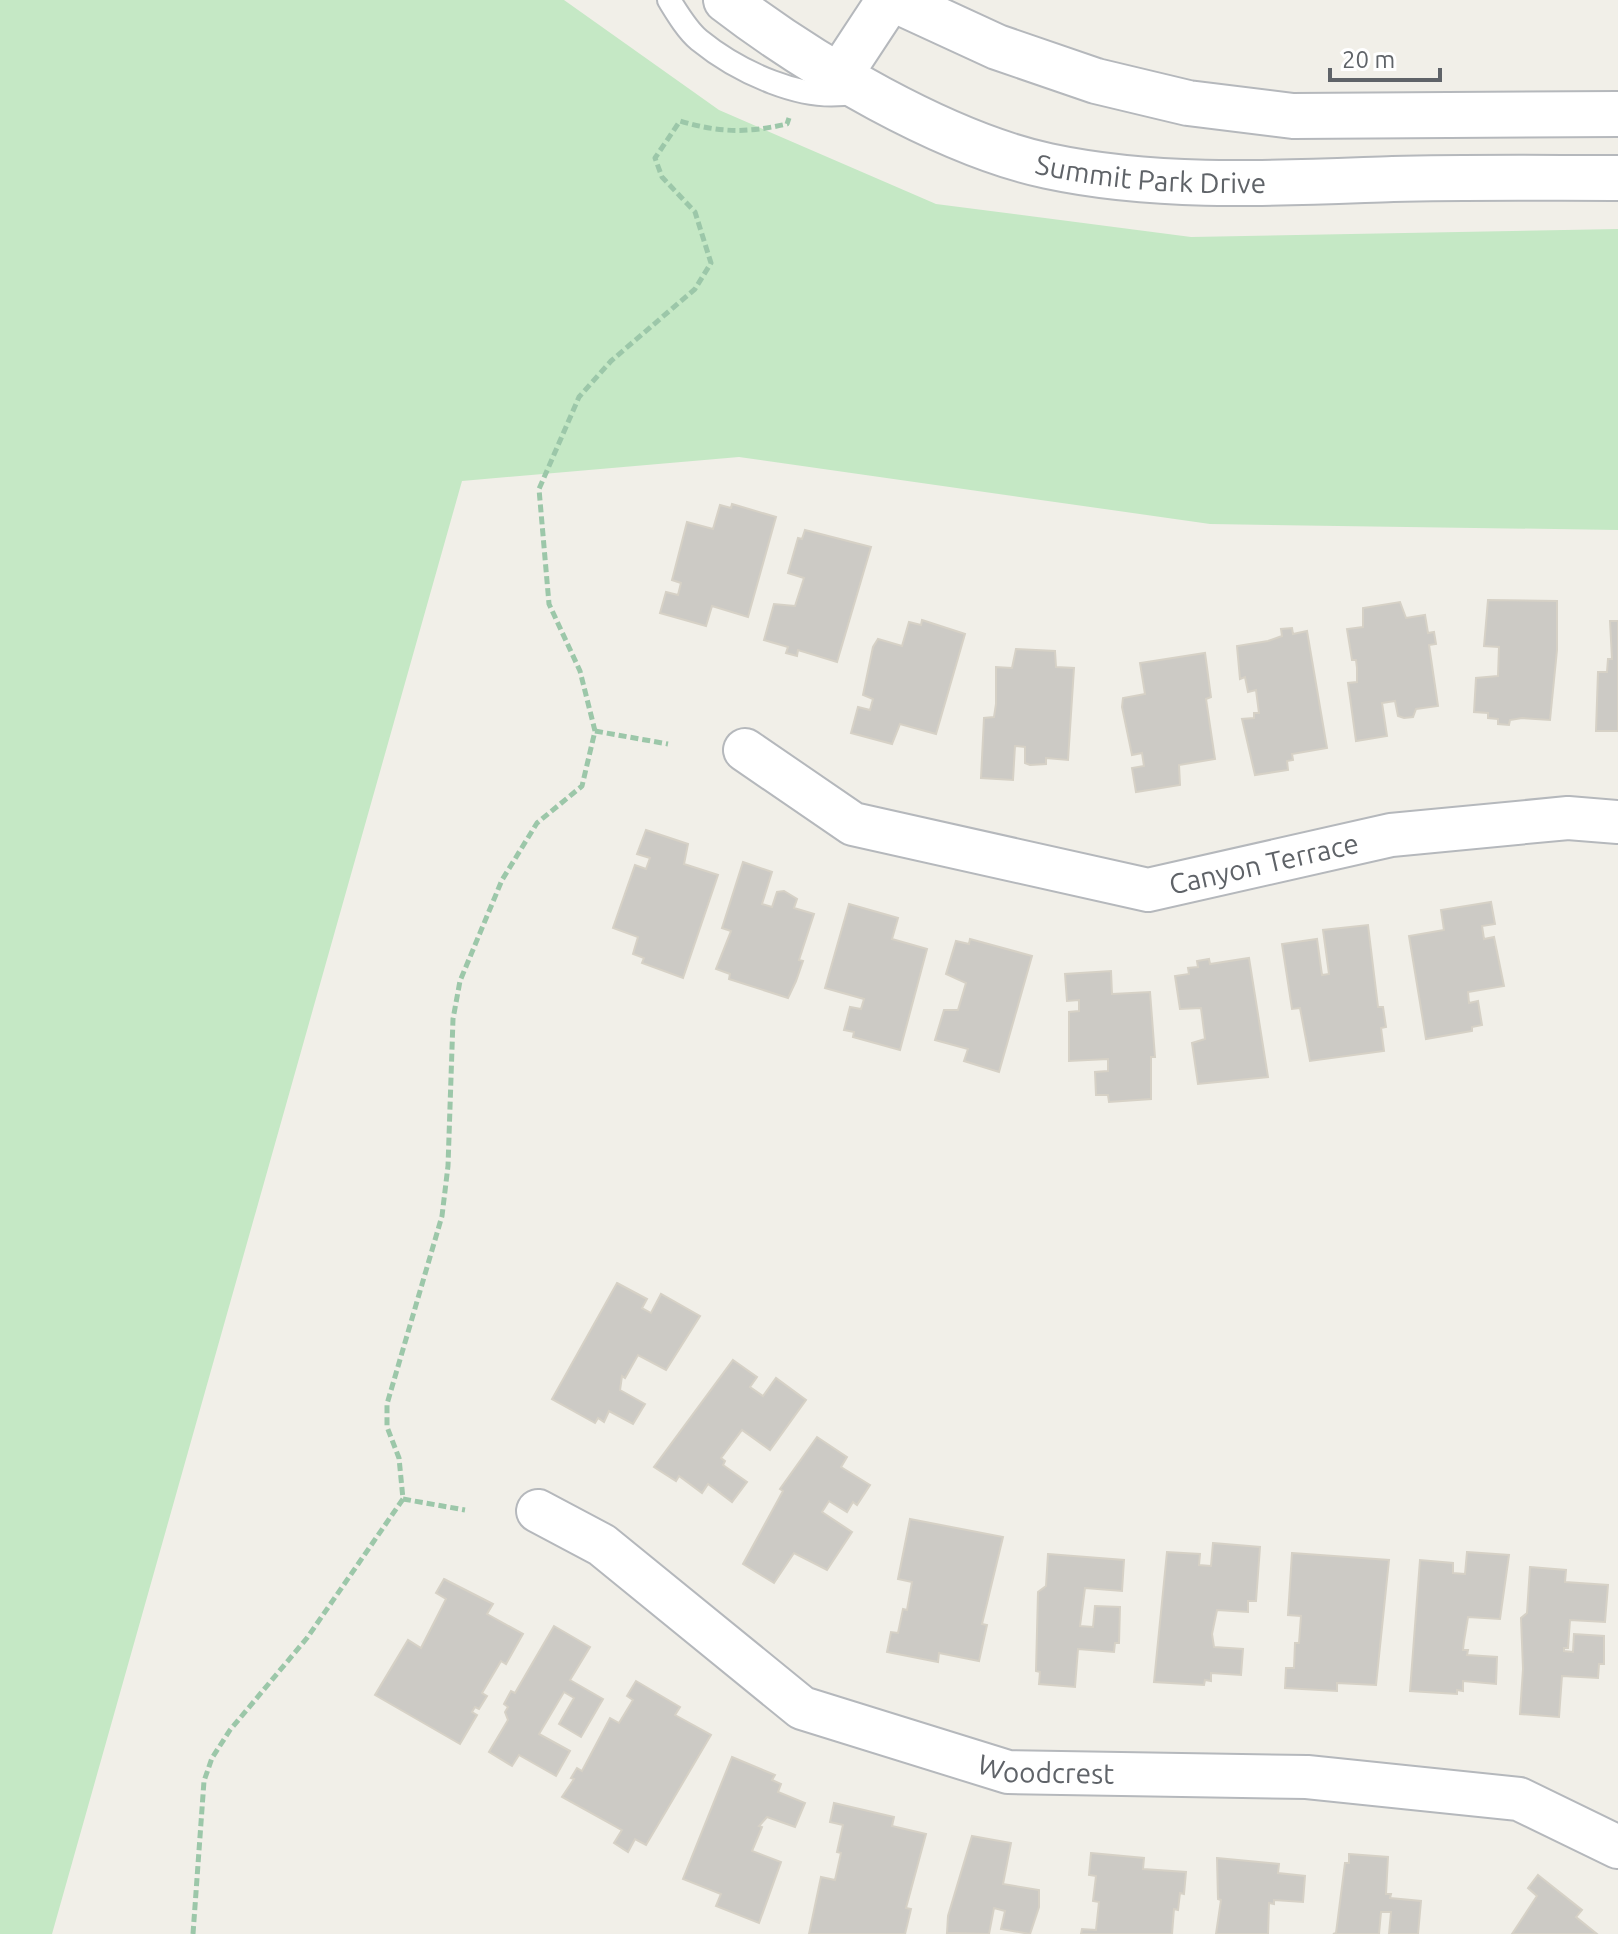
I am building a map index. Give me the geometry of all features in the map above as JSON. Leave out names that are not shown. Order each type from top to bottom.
[{"type":"street","name":"Summit Park Drive","points":[[726,0],[853,82],[957,137],[1046,165],[1107,176],[1296,182],[1618,178]]},
{"type":"street","points":[[853,82],[892,0],[997,47],[1096,81],[1188,103],[1293,116],[1618,114]]},
{"type":"street","name":"Canyon Terrace","points":[[745,750],[853,824],[1148,890],[1391,835],[1568,818],[1618,822]]},
{"type":"street","name":"Woodcrest","points":[[538,1511],[602,1545],[802,1708],[993,1768],[1008,1772],[1307,1777],[1519,1799],[1618,1847]]},
{"type":"lane","points":[[669,0],[697,38],[739,66],[799,89],[837,96],[853,82]]},
{"type":"path","points":[[193,1934],[204,1781],[212,1758],[230,1730],[307,1638],[403,1499],[399,1458],[387,1427],[387,1404],[442,1216],[448,1166],[453,1019],[460,981],[502,880],[537,823],[582,786],[595,731],[580,671],[549,604],[539,489],[579,397],[611,361],[695,289],[711,263],[695,212],[662,177],[655,158],[668,136],[680,121],[718,132],[756,131],[787,124]]},
{"type":"path","points":[[595,731],[668,744]]},
{"type":"path","points":[[403,1499],[465,1510]]},
{"type":"green space","points":[[0,0],[564,0],[719,110],[936,204],[1191,237],[1618,229],[1618,530],[1210,524],[739,457],[462,481],[52,1934],[0,1934]]},
{"type":"building","points":[[732,504],[776,517],[748,617],[712,606],[706,626],[660,613],[666,592],[678,595],[681,583],[672,580],[687,522],[713,529],[720,505],[731,508]]},
{"type":"building","points":[[805,530],[871,547],[837,662],[798,650],[797,656],[786,653],[788,647],[764,640],[774,604],[795,606],[804,578],[788,573],[798,538],[802,539]]},
{"type":"building","points":[[1488,600],[1557,601],[1557,650],[1550,720],[1522,718],[1510,720],[1509,725],[1498,724],[1498,719],[1488,718],[1488,713],[1474,712],[1476,678],[1498,676],[1499,647],[1484,646]]},
{"type":"building","points":[[1400,602],[1406,618],[1425,615],[1428,633],[1434,632],[1436,644],[1429,645],[1438,706],[1416,709],[1413,717],[1404,718],[1398,716],[1395,701],[1382,703],[1387,736],[1356,741],[1348,683],[1357,682],[1357,668],[1356,660],[1352,660],[1347,629],[1363,627],[1363,608]]},
{"type":"building","points":[[922,620],[965,634],[936,734],[900,724],[892,744],[851,733],[858,707],[870,710],[873,699],[863,695],[873,647],[878,639],[902,646],[909,622],[921,625]]},
{"type":"building","points":[[1610,621],[1618,621],[1618,731],[1596,731],[1598,672],[1607,672],[1608,659],[1612,659]]},
{"type":"building","points":[[1292,628],[1293,634],[1307,631],[1327,748],[1292,754],[1293,760],[1287,761],[1288,770],[1255,775],[1242,719],[1254,718],[1254,713],[1259,713],[1256,690],[1248,692],[1245,677],[1240,679],[1237,646],[1268,641],[1282,636],[1281,629]]},
{"type":"building","points":[[1016,649],[1055,651],[1056,667],[1074,668],[1068,760],[1046,758],[1046,764],[1030,765],[1025,763],[1025,747],[1015,746],[1013,780],[981,778],[984,718],[994,717],[996,667],[1012,668]]},
{"type":"building","points":[[1205,653],[1211,697],[1206,699],[1215,759],[1179,765],[1180,785],[1136,792],[1132,768],[1144,766],[1142,753],[1132,755],[1122,707],[1123,698],[1145,694],[1140,663]]},
{"type":"building","points":[[646,830],[688,844],[684,864],[718,875],[683,978],[642,963],[644,958],[633,954],[638,937],[613,928],[635,865],[646,869],[650,858],[637,854]]},
{"type":"building","points":[[743,862],[772,872],[762,904],[772,907],[777,892],[784,891],[797,899],[794,908],[814,914],[799,960],[803,961],[788,998],[729,979],[730,974],[716,969],[731,931],[722,928]]},
{"type":"building","points":[[1491,902],[1495,924],[1482,926],[1484,939],[1494,937],[1504,986],[1468,992],[1469,1003],[1478,1001],[1482,1025],[1472,1027],[1472,1031],[1426,1039],[1409,936],[1444,930],[1441,910]]},
{"type":"building","points":[[849,904],[898,918],[892,939],[927,949],[900,1050],[853,1037],[854,1032],[844,1030],[850,1007],[861,1009],[864,999],[825,988]]},
{"type":"building","points":[[1368,925],[1378,1007],[1383,1007],[1386,1027],[1381,1028],[1384,1051],[1310,1061],[1300,1008],[1292,1009],[1282,944],[1317,939],[1322,975],[1329,974],[1323,930]]},
{"type":"building","points":[[970,939],[1032,956],[999,1072],[964,1061],[968,1049],[935,1040],[944,1010],[958,1010],[966,983],[946,974],[956,941],[969,944]]},
{"type":"building","points":[[1249,958],[1268,1077],[1198,1084],[1192,1043],[1205,1039],[1201,1008],[1180,1009],[1175,976],[1189,974],[1188,968],[1198,967],[1197,961],[1209,959],[1210,964]]},
{"type":"building","points":[[1111,971],[1112,994],[1150,992],[1155,1057],[1151,1057],[1151,1099],[1109,1102],[1108,1095],[1096,1095],[1095,1072],[1108,1071],[1108,1059],[1069,1061],[1069,1012],[1079,1011],[1079,1000],[1067,1001],[1065,974]]},
{"type":"building","points":[[617,1283],[647,1299],[642,1308],[651,1313],[661,1294],[700,1316],[666,1370],[638,1355],[625,1378],[622,1376],[620,1390],[645,1404],[633,1424],[609,1411],[604,1422],[598,1418],[595,1423],[552,1399]]},
{"type":"building","points":[[733,1360],[757,1377],[750,1387],[763,1396],[776,1378],[806,1400],[770,1450],[742,1430],[721,1458],[725,1461],[723,1465],[747,1482],[732,1502],[708,1484],[702,1493],[679,1476],[676,1481],[654,1467]]},
{"type":"building","points":[[817,1437],[847,1457],[841,1467],[870,1485],[857,1505],[853,1502],[847,1512],[829,1501],[822,1512],[852,1532],[827,1570],[794,1553],[774,1583],[743,1564],[783,1491],[780,1489]]},
{"type":"building","points":[[910,1519],[1003,1537],[982,1624],[987,1625],[979,1661],[939,1653],[938,1662],[887,1652],[891,1632],[898,1633],[903,1609],[907,1610],[912,1582],[898,1579]]},
{"type":"building","points":[[1213,1543],[1260,1547],[1256,1601],[1248,1601],[1248,1612],[1217,1610],[1212,1634],[1214,1647],[1243,1649],[1241,1675],[1211,1673],[1211,1681],[1205,1680],[1204,1685],[1154,1682],[1167,1552],[1200,1554],[1199,1565],[1211,1566]]},
{"type":"building","points":[[1467,1552],[1509,1555],[1500,1619],[1468,1617],[1463,1650],[1468,1650],[1467,1655],[1497,1657],[1496,1684],[1463,1681],[1463,1691],[1457,1690],[1457,1694],[1410,1691],[1420,1560],[1453,1563],[1453,1573],[1465,1574]]},
{"type":"building","points":[[1292,1553],[1389,1560],[1376,1685],[1337,1683],[1337,1691],[1285,1688],[1286,1668],[1294,1668],[1301,1616],[1288,1615]]},
{"type":"building","points":[[1048,1554],[1124,1560],[1122,1591],[1085,1588],[1080,1626],[1093,1627],[1095,1606],[1120,1607],[1119,1643],[1115,1643],[1114,1652],[1078,1649],[1075,1687],[1039,1684],[1040,1672],[1036,1671],[1038,1592],[1046,1586]]},
{"type":"building","points":[[1530,1567],[1566,1570],[1565,1582],[1608,1585],[1605,1622],[1570,1620],[1568,1648],[1564,1648],[1564,1651],[1573,1652],[1574,1634],[1604,1636],[1604,1664],[1599,1664],[1598,1678],[1562,1676],[1559,1717],[1520,1714],[1523,1669],[1521,1618],[1527,1613]]},
{"type":"building","points":[[444,1579],[493,1604],[487,1614],[523,1634],[506,1664],[501,1661],[482,1693],[487,1696],[479,1709],[475,1707],[472,1712],[477,1715],[460,1744],[375,1695],[408,1640],[421,1648],[446,1599],[436,1593]]},
{"type":"building","points":[[554,1626],[590,1647],[570,1680],[603,1699],[581,1737],[559,1724],[574,1698],[564,1692],[539,1734],[570,1751],[556,1776],[519,1755],[512,1766],[489,1752],[508,1720],[505,1712],[508,1707],[504,1704],[511,1691],[515,1693]]},
{"type":"building","points":[[636,1681],[680,1707],[675,1715],[711,1735],[646,1845],[635,1839],[628,1852],[614,1843],[622,1830],[562,1797],[577,1768],[582,1771],[610,1718],[619,1723],[633,1700],[627,1696]]},
{"type":"building","points":[[732,1757],[775,1775],[772,1780],[781,1784],[778,1792],[805,1803],[795,1827],[767,1817],[759,1826],[762,1827],[752,1851],[781,1862],[759,1923],[716,1906],[721,1894],[683,1879]]},
{"type":"building","points":[[834,1803],[894,1817],[892,1826],[926,1834],[906,1908],[911,1909],[905,1934],[809,1934],[821,1877],[835,1880],[841,1853],[837,1852],[843,1825],[830,1822]]},
{"type":"building","points":[[972,1836],[1011,1843],[1003,1884],[1039,1890],[1039,1907],[1030,1934],[1001,1929],[1005,1911],[994,1908],[989,1934],[947,1933],[948,1916]]},
{"type":"building","points":[[1091,1853],[1144,1858],[1143,1869],[1186,1872],[1184,1894],[1180,1893],[1178,1910],[1174,1909],[1172,1934],[1081,1934],[1082,1929],[1096,1930],[1099,1902],[1093,1901],[1096,1876],[1089,1875]]},
{"type":"building","points":[[1349,1854],[1388,1857],[1386,1894],[1391,1894],[1390,1898],[1421,1901],[1418,1934],[1389,1934],[1391,1912],[1381,1912],[1379,1934],[1333,1934],[1336,1933],[1345,1863],[1349,1863]]},
{"type":"building","points":[[1217,1858],[1279,1864],[1278,1873],[1305,1876],[1303,1902],[1274,1900],[1274,1904],[1269,1903],[1268,1934],[1216,1934],[1221,1900],[1218,1899]]},
{"type":"building","points":[[1538,1875],[1582,1910],[1576,1917],[1597,1934],[1512,1934],[1537,1896],[1528,1888]]}]
